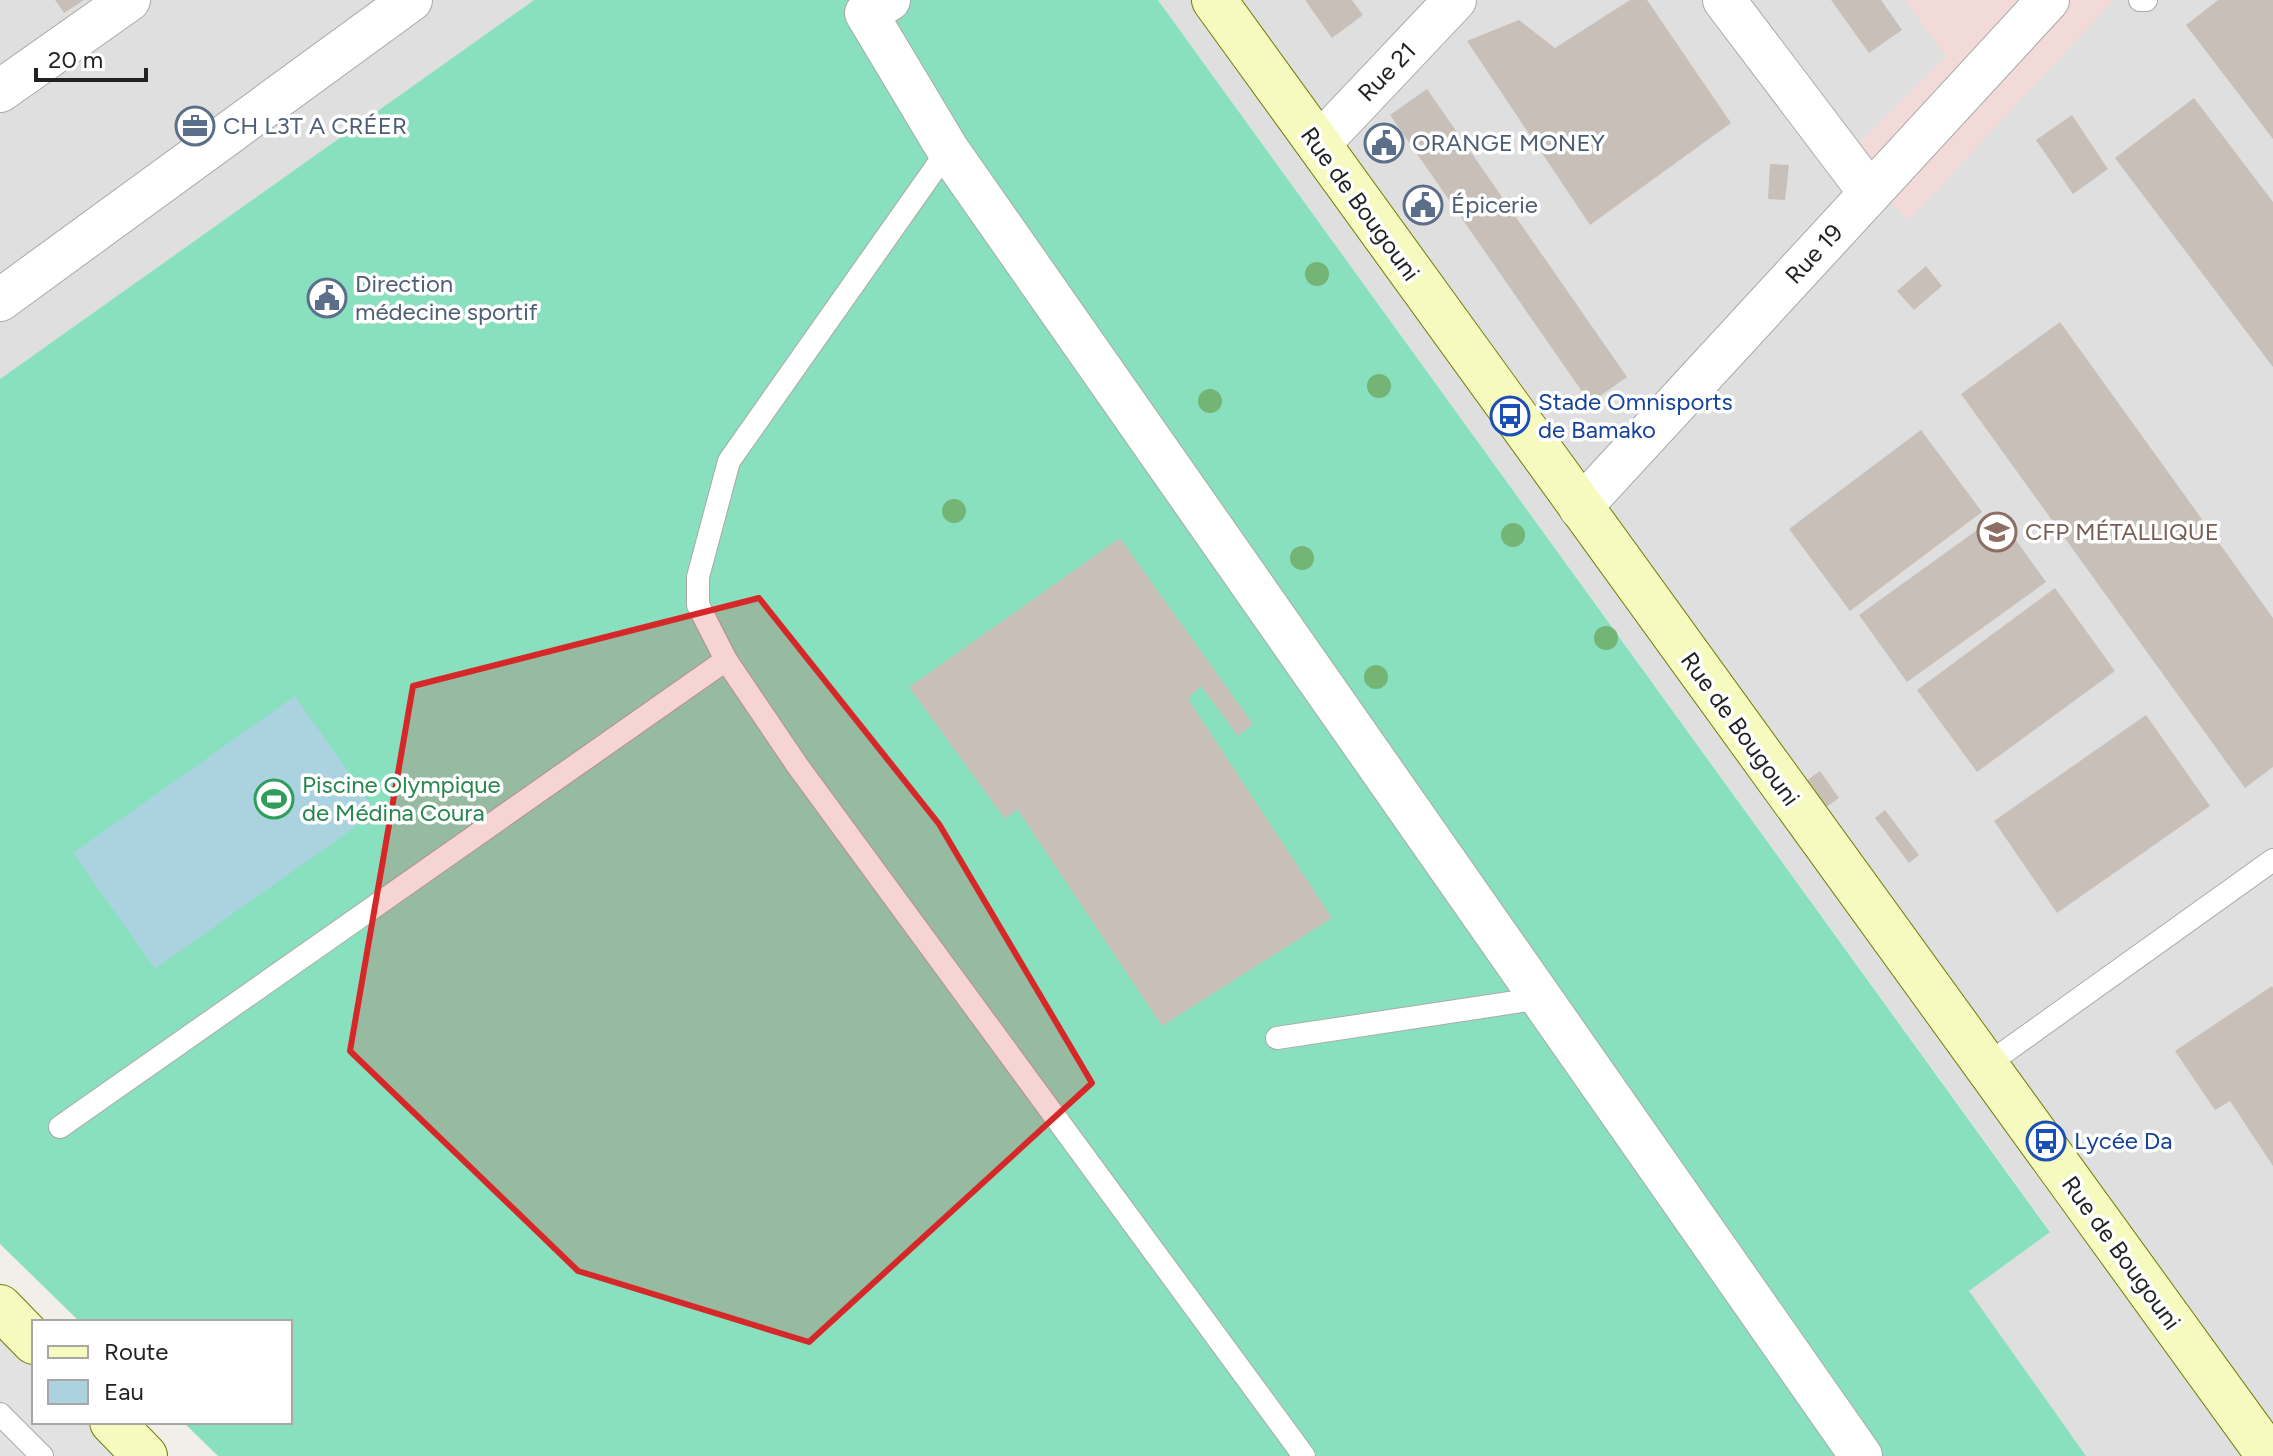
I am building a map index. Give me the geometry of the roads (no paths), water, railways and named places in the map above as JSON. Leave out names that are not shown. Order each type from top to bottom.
[{"type":"main road","name":"Rue de Bougouni","points":[[1214,0],[2269,1456]]},
{"type":"main road","points":[[0,1307],[32,1340]]},
{"type":"main road","points":[[114,1424],[145,1456]]},
{"type":"street","points":[[0,91],[129,0]]},
{"type":"street","points":[[0,300],[411,0]]},
{"type":"street","name":"Rue 21","points":[[1318,145],[1455,0]]},
{"type":"street","points":[[1724,0],[1870,193]]},
{"type":"street","name":"Rue 19","points":[[1580,508],[2048,0]]},
{"type":"street","points":[[871,4],[948,150],[1861,1456]]},
{"type":"lane","points":[[948,150],[729,461],[698,577],[698,605],[726,660],[797,765],[1304,1456]]},
{"type":"lane","points":[[60,1127],[726,660]]},
{"type":"lane","points":[[1985,1066],[2273,860]]},
{"type":"lane","points":[[1277,1038],[1542,998]]},
{"type":"lane","points":[[0,1414],[42,1456]]},
{"type":"water","points":[[295,696],[376,812],[155,969],[73,853]]},
{"type":"place","name":"CH L3T A CRÉER","points":[[195,126]]},
{"type":"place","name":"ORANGE MONEY","points":[[1384,143]]},
{"type":"place","name":"Épicerie","points":[[1423,205]]},
{"type":"place","name":"Direction médecine sportif","points":[[327,298]]},
{"type":"place","name":"Stade Omnisports de Bamako","points":[[1510,416]]},
{"type":"place","name":"CFP MÉTALLIQUE","points":[[1997,532]]},
{"type":"place","name":"Piscine Olympique de Médina Coura","points":[[274,799]]},
{"type":"place","name":"Lycée Da","points":[[2046,1141]]}]
